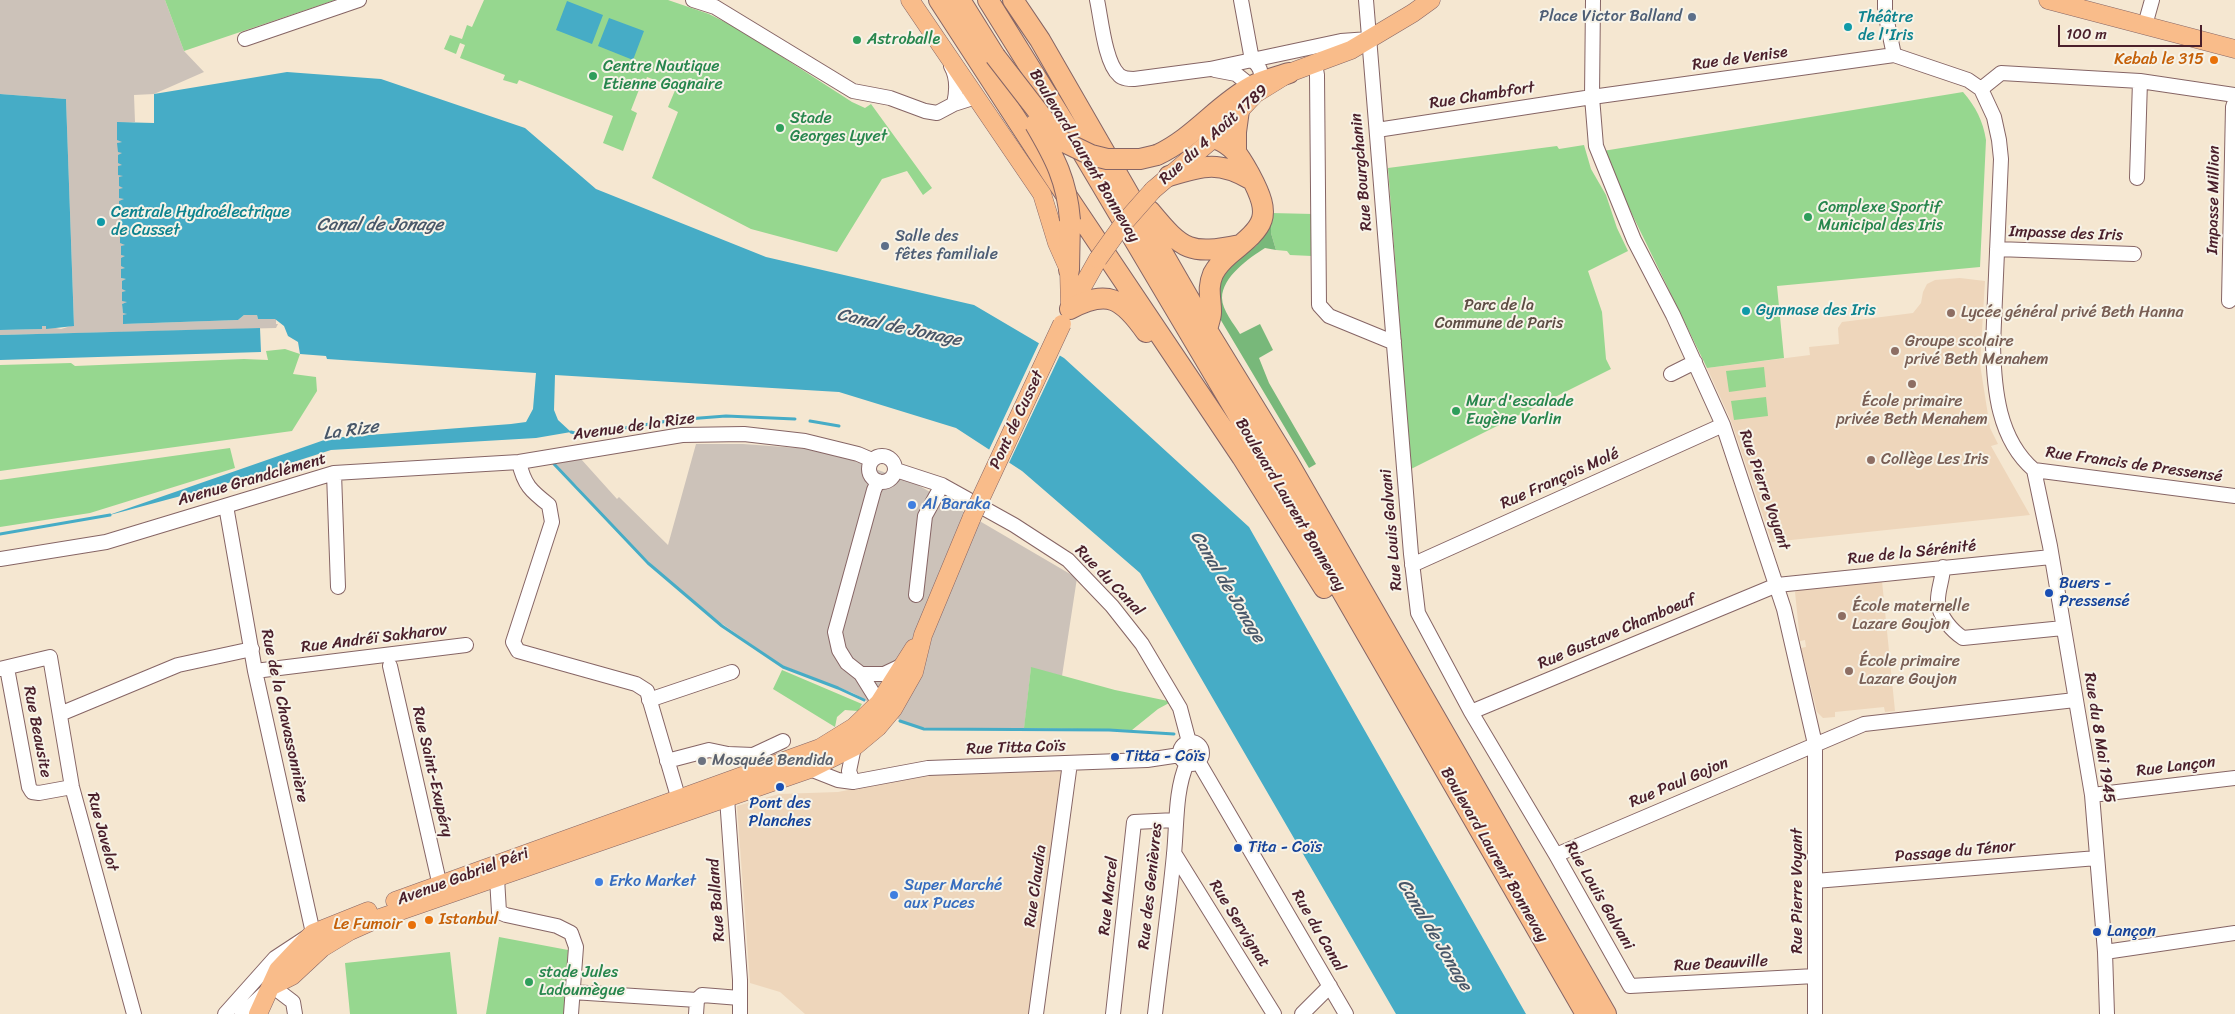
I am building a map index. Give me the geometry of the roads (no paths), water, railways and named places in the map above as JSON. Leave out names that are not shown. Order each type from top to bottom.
[{"type":"highway","points":[[928,0],[992,98],[1242,457],[1365,655],[1396,685]]},
{"type":"highway","points":[[939,0],[1078,223]]},
{"type":"highway","points":[[960,0],[995,56],[1061,172],[1078,223],[1069,270]]},
{"type":"highway","name":"Boulevard Laurent Bonnevay","points":[[988,0],[1075,140],[1396,685],[1586,1014]]},
{"type":"highway","name":"Boulevard Laurent Bonnevay","points":[[1013,0],[1040,40],[1207,330],[1288,462],[1606,1014]]},
{"type":"highway","points":[[995,56],[1060,140],[1091,155],[1107,158],[1140,159],[1157,155],[1176,147],[1229,102],[1248,73],[1289,73]]},
{"type":"highway","points":[[1236,150],[1239,110]]},
{"type":"highway","points":[[1207,330],[1211,312],[1208,297],[1212,276],[1216,268],[1256,233],[1262,217],[1262,202],[1236,150],[1214,138]]},
{"type":"highway","points":[[1169,176],[1196,168],[1219,166],[1235,171],[1252,180]]},
{"type":"highway","points":[[1129,194],[1147,208],[1176,240],[1187,248],[1209,250],[1242,244]]},
{"type":"highway","points":[[1066,316],[1084,302],[1100,297],[1114,299],[1135,317],[1225,446],[1242,457]]},
{"type":"main road","points":[[910,0],[1042,194],[1056,243],[1069,270],[1066,316]]},
{"type":"main road","name":"Rue du 4 Août 1789","points":[[1066,316],[1098,259],[1123,224],[1153,190],[1214,138],[1255,94],[1289,73],[1351,50],[1431,0]]},
{"type":"main road","points":[[2048,0],[2235,49]]},
{"type":"main road","name":"Pont de Cusset","points":[[923,635],[972,517],[1066,316]]},
{"type":"main road","points":[[881,708],[903,665],[923,635]]},
{"type":"main road","points":[[881,708],[914,672],[923,635]]},
{"type":"main road","name":"Avenue Gabriel Péri","points":[[258,1014],[278,970],[313,933],[679,800],[724,791],[810,769],[854,747],[878,727],[881,708]]},
{"type":"main road","name":"Avenue Gabriel Péri","points":[[272,986],[292,976],[322,948],[350,931],[627,833],[820,748],[881,708]]},
{"type":"main road","name":"Avenue Gabriel Péri","points":[[627,833],[637,823],[676,809],[679,800]]},
{"type":"street","points":[[245,39],[359,0]]},
{"type":"street","points":[[693,0],[715,7],[853,91],[890,98],[925,111],[937,112],[976,97]]},
{"type":"street","points":[[1098,0],[1108,51],[1115,71],[1120,76],[1134,79],[1210,69],[1248,73],[1341,41],[1369,39]]},
{"type":"street","points":[[1241,0],[1248,73]]},
{"type":"street","name":"Rue Bourgchanin","points":[[1366,0],[1394,341]]},
{"type":"street","name":"Rue Pierre Voyant","points":[[1593,0],[1593,127],[1601,162],[1634,240],[1669,307],[1723,425],[1777,585],[1815,744],[1815,1014]]},
{"type":"street","points":[[1885,0],[1885,12],[1894,55],[1968,80],[1981,89],[2001,73],[2140,81],[2235,95]]},
{"type":"street","points":[[2146,26],[2152,0]]},
{"type":"street","points":[[945,52],[954,72],[957,89],[954,104]]},
{"type":"street","name":"Rue de Venise","points":[[1592,97],[1894,55]]},
{"type":"street","points":[[1315,64],[1317,84],[1319,305],[1329,316],[1394,341]]},
{"type":"street","points":[[2137,178],[2140,81]]},
{"type":"street","name":"Rue Francis de Pressensé","points":[[1981,89],[1994,117],[2000,140],[2001,159],[1993,345],[1994,370],[2000,417],[2003,426],[2022,459],[2034,470],[2235,496]]},
{"type":"street","name":"Rue Chambfort","points":[[1377,130],[1592,97]]},
{"type":"street","name":"Impasse Million","points":[[2229,300],[2233,107],[2235,100]]},
{"type":"street","name":"Impasse des Iris","points":[[1997,249],[2134,254]]},
{"type":"street","name":"Rue Louis Galvani","points":[[1394,341],[1412,565],[1418,613],[1471,712],[1556,855],[1630,986]]},
{"type":"street","points":[[1671,374],[1695,362]]},
{"type":"street","name":"Rue François Molé","points":[[1412,565],[1723,425]]},
{"type":"street","name":"Avenue de la Rize","points":[[519,462],[682,435],[744,434],[805,441],[858,454],[872,460]]},
{"type":"street","points":[[879,456],[888,456],[894,462],[896,470],[892,478],[883,482],[878,481],[870,472],[872,460],[879,456]]},
{"type":"street","points":[[519,462],[522,475],[530,491],[549,505],[552,522],[513,642],[518,651],[636,684],[647,691],[679,800]]},
{"type":"street","name":"Avenue Grandclément","points":[[0,559],[106,542],[334,473],[519,462]]},
{"type":"street","name":"Rue du Canal","points":[[896,470],[942,485],[1014,525],[1068,560],[1112,606],[1142,644],[1180,708],[1190,742],[1199,746],[1202,751],[1188,759],[1346,1014]]},
{"type":"street","name":"Rue du 8 Mai 1945","points":[[2034,470],[2092,795],[2105,952],[2107,1014]]},
{"type":"street","points":[[334,473],[338,587]]},
{"type":"street","points":[[878,481],[835,632],[839,650],[847,663],[861,674],[881,708]]},
{"type":"street","points":[[916,595],[925,516],[942,485]]},
{"type":"street","name":"Rue de la Chavassonnière","points":[[226,506],[255,671],[313,933]]},
{"type":"street","name":"Rue de la Sérénité","points":[[1777,585],[2051,557]]},
{"type":"street","points":[[1943,567],[1943,579],[1938,602],[1940,611],[1954,632],[1963,638],[2063,628]]},
{"type":"street","name":"Rue Gustave Chamboeuf","points":[[1471,712],[1777,585]]},
{"type":"street","name":"Rue Andréï Sakharov","points":[[255,671],[466,645]]},
{"type":"street","points":[[60,714],[178,664],[252,648]]},
{"type":"street","name":"Rue Javelot","points":[[4,668],[50,657],[72,787],[134,1014]]},
{"type":"street","points":[[861,674],[884,674],[903,665]]},
{"type":"street","name":"Rue Saint-Exupéry","points":[[390,666],[440,886]]},
{"type":"street","name":"Rue Beausite","points":[[4,668],[29,787],[32,792],[39,793],[72,787]]},
{"type":"street","points":[[650,700],[732,672]]},
{"type":"street","name":"Rue Paul Gojon","points":[[1556,855],[1864,724],[2075,700]]},
{"type":"street","points":[[668,761],[710,750],[728,754],[753,755],[783,742]]},
{"type":"street","points":[[1188,759],[1181,749],[1190,742]]},
{"type":"street","points":[[853,782],[849,771],[854,747]]},
{"type":"street","name":"Rue Titta Coïs","points":[[810,769],[838,780],[853,782],[928,768],[1188,759]]},
{"type":"street","name":"Rue des Genièvres","points":[[1155,1014],[1174,853],[1176,820],[1183,772],[1188,759]]},
{"type":"street","name":"Rue Claudia","points":[[1036,1014],[1070,763]]},
{"type":"street","name":"Rue Lançon","points":[[2092,795],[2235,778]]},
{"type":"street","name":"Rue Balland","points":[[724,791],[740,980],[740,1014]]},
{"type":"street","name":"Rue Marcel","points":[[1113,1014],[1134,822],[1176,820]]},
{"type":"street","name":"Rue Servignat","points":[[1174,853],[1274,1014]]},
{"type":"street","name":"Passage du Ténor","points":[[1815,881],[2097,858]]},
{"type":"street","points":[[497,878],[500,912],[557,926],[571,933],[576,947],[571,1014]]},
{"type":"street","points":[[225,1014],[275,958],[313,933]]},
{"type":"street","points":[[2105,952],[2235,933]]},
{"type":"street","name":"Rue Deauville","points":[[1630,986],[1815,976]]},
{"type":"street","points":[[242,1014],[272,986],[293,1002],[295,1014]]},
{"type":"street","points":[[1302,1014],[1330,986]]},
{"type":"street","points":[[572,992],[696,1007],[702,995],[740,998]]},
{"type":"water","points":[[567,1],[603,15],[592,44],[556,30]]},
{"type":"water","points":[[609,18],[644,31],[633,60],[598,46]]},
{"type":"water","name":"Canal de Jonage","points":[[287,72],[381,79],[525,128],[596,189],[766,257],[974,305],[1064,358],[1249,527],[1526,1014],[1396,1014],[1140,573],[1022,471],[956,428],[839,392],[555,375],[554,410],[558,420],[571,432],[536,438],[331,450],[222,485],[106,516],[330,438],[526,422],[533,409],[536,373],[327,359],[326,356],[300,354],[298,342],[288,336],[284,326],[275,319],[258,319],[257,315],[244,315],[238,320],[123,324],[123,315],[127,314],[123,313],[122,304],[127,302],[122,301],[122,292],[126,291],[122,289],[122,281],[126,279],[121,278],[121,269],[125,268],[121,266],[121,258],[125,256],[121,255],[121,246],[125,245],[120,243],[120,235],[124,233],[120,232],[120,227],[124,226],[120,224],[120,220],[124,218],[120,217],[120,212],[124,210],[119,209],[119,201],[124,199],[119,198],[119,189],[123,188],[119,186],[119,177],[123,176],[118,175],[118,166],[122,165],[118,163],[118,155],[122,153],[118,152],[117,143],[122,142],[117,140],[117,122],[154,123],[154,94]]},
{"type":"water","points":[[0,94],[66,99],[74,326],[46,329],[46,326],[42,326],[42,329],[0,330]]},
{"type":"water","points":[[260,328],[261,352],[0,360],[0,335]]},
{"type":"waterway","points":[[571,432],[582,435],[674,420],[726,416],[795,419]]},
{"type":"waterway","points":[[810,421],[839,426]]},
{"type":"waterway","points":[[554,464],[648,563],[722,626],[783,667],[864,700]]},
{"type":"waterway","name":"La Rize","points":[[0,534],[110,515]]},
{"type":"waterway","points":[[900,721],[924,729],[1109,730],[1174,734]]},
{"type":"place","name":"Place Victor Balland","points":[[1692,17]]},
{"type":"place","name":"Théâtre de l'Iris","points":[[1848,27]]},
{"type":"place","name":"Astroballe","points":[[857,40]]},
{"type":"place","name":"Kebab le 315","points":[[2214,60]]},
{"type":"place","name":"Centre Nautique Etienne Gagnaire","points":[[593,76]]},
{"type":"place","name":"Stade Georges Lyvet","points":[[780,128]]},
{"type":"place","name":"Complexe Sportif Municipal des Iris","points":[[1808,217]]},
{"type":"place","name":"Centrale Hydroélectrique de Cusset","points":[[101,222]]},
{"type":"place","name":"Salle des fêtes familiale","points":[[885,246]]},
{"type":"place","name":"Gymnase des Iris","points":[[1746,311]]},
{"type":"place","name":"Lycée général privé Beth Hanna","points":[[1951,313]]},
{"type":"place","name":"Groupe scolaire privé Beth Menahem","points":[[1895,351]]},
{"type":"place","name":"École primaire privée Beth Menahem","points":[[1912,384]]},
{"type":"place","name":"Mur d'escalade Eugène Varlin","points":[[1456,411]]},
{"type":"place","name":"Collège Les Iris","points":[[1871,460]]},
{"type":"place","name":"Al Baraka","points":[[912,505]]},
{"type":"place","name":"Buers - Pressensé","points":[[2049,593]]},
{"type":"place","name":"École maternelle Lazare Goujon","points":[[1842,616]]},
{"type":"place","name":"École primaire Lazare Goujon","points":[[1849,671]]},
{"type":"place","name":"Titta - Coïs","points":[[1115,757]]},
{"type":"place","name":"Mosquée Bendida","points":[[702,761]]},
{"type":"place","name":"Pont des Planches","points":[[780,787]]},
{"type":"place","name":"Tita - Coïs","points":[[1238,848]]},
{"type":"place","name":"Erko Market","points":[[599,882]]},
{"type":"place","name":"Super Marché aux Puces","points":[[894,895]]},
{"type":"place","name":"Istanbul","points":[[429,920]]},
{"type":"place","name":"Le Fumoir","points":[[412,925]]},
{"type":"place","name":"Lançon","points":[[2097,932]]},
{"type":"place","name":"stade Jules Ladoumègue","points":[[529,982]]},
{"type":"park label","name":"Parc de la Commune de Paris","points":[[1499,315]]}]
